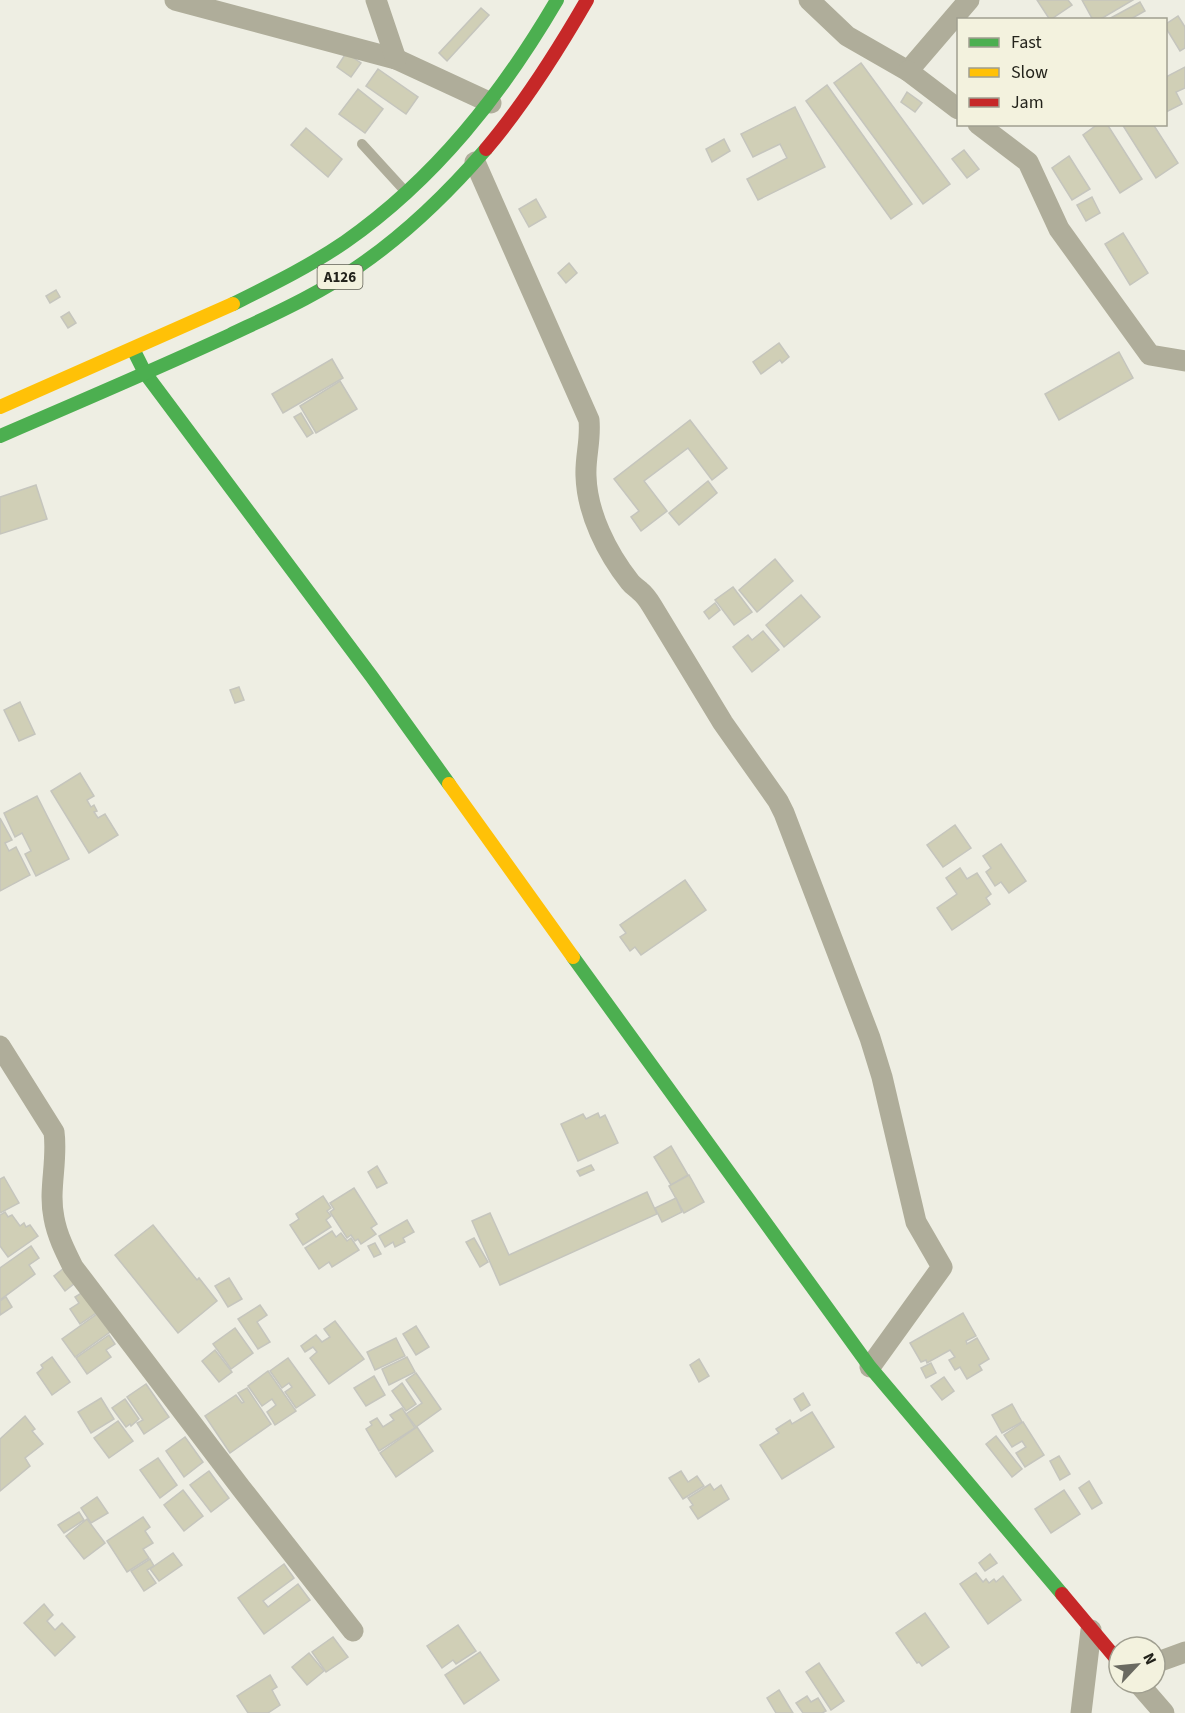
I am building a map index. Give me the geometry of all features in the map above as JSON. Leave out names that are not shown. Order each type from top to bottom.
[{"type":"main road","name":"A126","points":[[0,407],[225,308],[309,264],[345,242],[382,214],[448,151],[490,103],[526,51],[557,0]]},
{"type":"main road","name":"A126","points":[[0,436],[273,315],[357,267],[393,241],[459,179],[522,106],[587,0]]},
{"type":"main road","points":[[133,349],[145,373],[372,677],[870,1367],[1107,1648]]},
{"type":"street","points":[[175,0],[396,59],[490,103]]},
{"type":"street","points":[[376,0],[396,59]]},
{"type":"street","points":[[809,0],[847,36],[908,71],[957,109]]},
{"type":"street","points":[[908,71],[969,0]]},
{"type":"street","points":[[981,126],[1028,162],[1059,229],[1150,355],[1185,361]]},
{"type":"street","points":[[475,162],[589,420],[591,435],[585,472],[590,509],[615,561],[631,584],[652,606],[723,723],[778,801],[827,924],[879,1067],[916,1222],[942,1267],[870,1367]]},
{"type":"street","points":[[0,1046],[54,1132],[56,1148],[52,1189],[53,1216],[72,1267],[353,1631]]},
{"type":"street","points":[[1082,1713],[1091,1630]]},
{"type":"street","points":[[1167,1659],[1185,1652]]},
{"type":"street","points":[[1148,1695],[1164,1713]]},
{"type":"lane","points":[[362,144],[406,192]]},
{"type":"building","points":[[1037,0],[1068,0],[1072,5],[1053,18],[1049,18]]},
{"type":"building","points":[[1082,0],[1133,0],[1102,18],[1092,18]]},
{"type":"building","points":[[1140,2],[1145,11],[1133,18],[1111,18]]},
{"type":"building","points":[[481,8],[489,15],[447,61],[439,53]]},
{"type":"building","points":[[1178,16],[1185,27],[1185,48],[1180,51],[1167,30],[1167,23]]},
{"type":"building","points":[[346,53],[361,63],[351,77],[337,67]]},
{"type":"building","points":[[861,63],[950,184],[923,204],[834,83]]},
{"type":"building","points":[[1185,67],[1185,88],[1176,92],[1182,104],[1167,112],[1167,76]]},
{"type":"building","points":[[378,69],[418,97],[406,114],[366,86]]},
{"type":"building","points":[[827,85],[912,204],[891,219],[806,101]]},
{"type":"building","points":[[358,89],[383,109],[365,133],[339,114]]},
{"type":"building","points":[[907,92],[922,103],[915,112],[901,102]]},
{"type":"building","points":[[795,107],[825,167],[758,200],[747,179],[787,158],[780,144],[753,157],[741,134]]},
{"type":"building","points":[[1095,126],[1108,126],[1142,179],[1120,193],[1083,135]]},
{"type":"building","points":[[1123,126],[1154,126],[1178,163],[1156,178]]},
{"type":"building","points":[[306,128],[342,159],[328,177],[291,145]]},
{"type":"building","points":[[724,139],[730,151],[712,162],[706,149]]},
{"type":"building","points":[[964,150],[979,169],[967,178],[952,159]]},
{"type":"building","points":[[1069,156],[1090,189],[1072,200],[1052,168]]},
{"type":"building","points":[[1092,197],[1100,213],[1086,221],[1077,205]]},
{"type":"building","points":[[536,199],[546,217],[529,227],[519,209]]},
{"type":"building","points":[[1123,233],[1148,273],[1130,285],[1105,244]]},
{"type":"building","points":[[569,263],[577,273],[566,283],[558,273]]},
{"type":"building","points":[[56,290],[60,297],[50,303],[46,296]]},
{"type":"building","points":[[69,312],[76,323],[68,328],[61,317]]},
{"type":"building","points":[[779,343],[789,357],[782,363],[780,360],[761,374],[753,362]]},
{"type":"building","points":[[1119,352],[1133,378],[1059,420],[1045,394]]},
{"type":"building","points":[[332,359],[343,378],[283,413],[272,394]]},
{"type":"building","points":[[340,381],[357,409],[316,433],[300,406]]},
{"type":"building","points":[[301,413],[313,433],[307,437],[294,417]]},
{"type":"building","points":[[690,420],[727,468],[712,480],[688,448],[644,481],[667,511],[641,531],[631,517],[639,511],[614,479]]},
{"type":"building","points":[[708,481],[717,493],[679,525],[669,513]]},
{"type":"building","points":[[36,485],[47,519],[0,534],[0,497]]},
{"type":"building","points":[[775,559],[793,581],[757,612],[739,590]]},
{"type":"building","points":[[733,587],[752,612],[734,625],[715,600]]},
{"type":"building","points":[[801,595],[820,617],[784,647],[766,625]]},
{"type":"building","points":[[715,603],[720,610],[709,619],[704,612]]},
{"type":"building","points":[[763,631],[779,650],[752,672],[733,647],[748,635],[752,640]]},
{"type":"building","points":[[239,687],[244,700],[235,703],[230,690]]},
{"type":"building","points":[[20,702],[35,734],[19,741],[4,710]]},
{"type":"building","points":[[80,773],[94,796],[87,800],[91,807],[94,805],[97,811],[94,812],[98,818],[105,814],[118,835],[89,853],[51,791]]},
{"type":"building","points":[[37,796],[69,859],[36,876],[25,854],[31,851],[22,833],[15,837],[4,813]]},
{"type":"building","points":[[0,818],[12,840],[5,843],[9,851],[16,847],[30,875],[0,891]]},
{"type":"building","points":[[955,825],[971,848],[943,867],[927,845]]},
{"type":"building","points":[[1001,844],[1026,881],[1009,893],[1001,882],[995,886],[986,872],[991,868],[983,856]]},
{"type":"building","points":[[960,868],[967,879],[977,873],[991,894],[986,898],[990,904],[952,930],[937,908],[957,894],[946,878]]},
{"type":"building","points":[[685,880],[706,910],[641,955],[635,947],[630,951],[620,937],[626,933],[620,925]]},
{"type":"building","points":[[598,1113],[600,1118],[605,1115],[618,1143],[578,1161],[561,1124],[583,1114],[586,1119]]},
{"type":"building","points":[[671,1146],[688,1175],[671,1185],[654,1157]]},
{"type":"building","points":[[591,1165],[594,1170],[580,1176],[577,1171]]},
{"type":"building","points":[[377,1166],[387,1183],[377,1188],[368,1172]]},
{"type":"building","points":[[689,1175],[704,1202],[684,1213],[669,1186]]},
{"type":"building","points":[[4,1177],[19,1203],[0,1213],[0,1179]]},
{"type":"building","points":[[354,1188],[377,1224],[371,1228],[376,1234],[361,1244],[351,1235],[347,1238],[330,1212],[334,1209],[330,1203]]},
{"type":"building","points":[[647,1192],[657,1214],[500,1285],[472,1221],[490,1213],[509,1255]]},
{"type":"building","points":[[323,1196],[331,1208],[327,1211],[331,1216],[326,1220],[331,1227],[303,1245],[290,1225],[299,1219],[296,1214]]},
{"type":"building","points":[[676,1198],[682,1212],[662,1222],[655,1208]]},
{"type":"building","points":[[5,1212],[8,1217],[12,1215],[20,1226],[24,1223],[26,1227],[30,1225],[38,1236],[8,1257],[0,1246],[0,1215]]},
{"type":"building","points":[[407,1220],[414,1232],[403,1238],[405,1242],[395,1247],[393,1242],[385,1247],[379,1236]]},
{"type":"building","points":[[153,1225],[217,1301],[178,1333],[115,1255]]},
{"type":"building","points":[[332,1231],[336,1237],[341,1233],[347,1241],[351,1238],[359,1250],[332,1267],[329,1262],[319,1269],[305,1248]]},
{"type":"building","points":[[474,1238],[488,1262],[480,1267],[466,1242]]},
{"type":"building","points":[[375,1243],[381,1254],[374,1257],[368,1246]]},
{"type":"building","points":[[31,1246],[39,1258],[29,1265],[35,1274],[0,1300],[0,1268]]},
{"type":"building","points":[[64,1268],[75,1283],[65,1291],[54,1276]]},
{"type":"building","points":[[229,1278],[242,1299],[228,1307],[215,1286]]},
{"type":"building","points":[[83,1292],[96,1313],[80,1324],[70,1309],[79,1303],[75,1297]]},
{"type":"building","points":[[6,1297],[12,1307],[0,1315],[0,1301]]},
{"type":"building","points":[[260,1305],[267,1315],[257,1322],[270,1342],[258,1349],[238,1319]]},
{"type":"building","points":[[963,1313],[976,1336],[966,1341],[967,1344],[977,1338],[989,1359],[979,1365],[982,1370],[967,1379],[960,1367],[955,1370],[949,1360],[955,1357],[950,1350],[927,1363],[926,1360],[921,1362],[910,1343]]},
{"type":"building","points":[[97,1314],[110,1332],[75,1357],[62,1339]]},
{"type":"building","points":[[335,1321],[364,1359],[329,1384],[310,1358],[317,1352],[313,1347],[305,1352],[301,1346],[316,1335],[322,1342],[330,1337],[324,1329]]},
{"type":"building","points":[[416,1326],[429,1347],[416,1355],[403,1334]]},
{"type":"building","points":[[235,1328],[253,1353],[231,1369],[213,1344]]},
{"type":"building","points":[[109,1335],[115,1344],[106,1350],[111,1357],[87,1374],[76,1358]]},
{"type":"building","points":[[396,1338],[405,1356],[375,1370],[367,1352]]},
{"type":"building","points":[[215,1350],[232,1372],[219,1382],[202,1361]]},
{"type":"building","points":[[52,1357],[70,1382],[52,1395],[37,1373],[43,1368],[41,1365]]},
{"type":"building","points":[[407,1357],[415,1372],[389,1385],[382,1369]]},
{"type":"building","points":[[288,1358],[315,1395],[296,1408],[285,1392],[292,1387],[289,1383],[282,1388],[270,1371]]},
{"type":"building","points":[[699,1359],[709,1376],[699,1382],[690,1365]]},
{"type":"building","points":[[931,1363],[936,1373],[926,1378],[921,1368]]},
{"type":"building","points":[[268,1371],[296,1411],[275,1425],[267,1412],[276,1405],[272,1399],[262,1406],[248,1386]]},
{"type":"building","points":[[416,1373],[441,1409],[416,1427],[406,1414],[422,1403],[406,1380]]},
{"type":"building","points":[[374,1376],[385,1395],[366,1406],[354,1388]]},
{"type":"building","points":[[944,1377],[954,1391],[942,1400],[931,1386]]},
{"type":"building","points":[[402,1383],[416,1404],[406,1411],[392,1391]]},
{"type":"building","points":[[146,1384],[169,1417],[144,1434],[137,1423],[143,1420],[127,1397]]},
{"type":"building","points":[[247,1388],[271,1424],[230,1453],[205,1416],[236,1395],[242,1403],[244,1402],[238,1393]]},
{"type":"building","points":[[803,1393],[810,1405],[801,1411],[794,1399]]},
{"type":"building","points":[[101,1398],[114,1419],[91,1433],[78,1412]]},
{"type":"building","points":[[125,1399],[139,1419],[126,1427],[112,1408]]},
{"type":"building","points":[[1012,1404],[1022,1422],[1002,1433],[992,1415]]},
{"type":"building","points":[[402,1408],[415,1428],[379,1451],[366,1429],[372,1425],[370,1422],[377,1418],[383,1427],[394,1420],[390,1415]]},
{"type":"building","points":[[812,1412],[834,1447],[782,1479],[760,1445],[779,1433],[776,1429],[790,1420],[792,1424]]},
{"type":"building","points":[[25,1416],[35,1429],[32,1431],[43,1444],[25,1458],[30,1466],[0,1491],[0,1439]]},
{"type":"building","points":[[118,1421],[133,1441],[109,1458],[94,1438]]},
{"type":"building","points":[[1023,1422],[1044,1455],[1025,1467],[1016,1453],[1026,1447],[1022,1441],[1012,1447],[1004,1435]]},
{"type":"building","points":[[417,1427],[433,1451],[396,1477],[380,1453]]},
{"type":"building","points":[[996,1436],[1022,1469],[1012,1477],[986,1444]]},
{"type":"building","points":[[185,1437],[203,1462],[184,1477],[166,1451]]},
{"type":"building","points":[[1059,1456],[1070,1474],[1060,1480],[1050,1461]]},
{"type":"building","points":[[158,1458],[177,1485],[160,1498],[140,1470]]},
{"type":"building","points":[[209,1471],[229,1498],[211,1512],[190,1485]]},
{"type":"building","points":[[681,1471],[688,1482],[697,1476],[704,1486],[683,1499],[669,1478]]},
{"type":"building","points":[[1089,1481],[1102,1503],[1092,1509],[1079,1488]]},
{"type":"building","points":[[710,1484],[714,1490],[721,1485],[729,1499],[698,1519],[690,1507],[693,1505],[688,1498]]},
{"type":"building","points":[[183,1490],[203,1516],[184,1531],[164,1505]]},
{"type":"building","points":[[1064,1490],[1080,1514],[1051,1533],[1035,1509]]},
{"type":"building","points":[[97,1497],[108,1513],[91,1523],[81,1508]]},
{"type":"building","points":[[79,1512],[84,1520],[64,1533],[58,1525]]},
{"type":"building","points":[[143,1517],[150,1527],[145,1531],[153,1543],[143,1549],[149,1558],[127,1572],[107,1541]]},
{"type":"building","points":[[87,1519],[105,1543],[84,1559],[66,1536]]},
{"type":"building","points":[[173,1553],[182,1565],[159,1581],[150,1569]]},
{"type":"building","points":[[990,1554],[997,1563],[985,1571],[979,1563]]},
{"type":"building","points":[[150,1559],[154,1566],[147,1570],[156,1583],[144,1591],[131,1571]]},
{"type":"building","points":[[284,1564],[294,1578],[263,1601],[268,1607],[298,1584],[310,1600],[264,1634],[238,1598]]},
{"type":"building","points":[[976,1573],[983,1582],[986,1579],[989,1583],[994,1579],[996,1582],[1003,1576],[1021,1600],[988,1624],[960,1584]]},
{"type":"building","points":[[44,1604],[53,1615],[47,1621],[55,1630],[62,1623],[75,1637],[55,1656],[24,1623]]},
{"type":"building","points":[[925,1613],[949,1647],[922,1666],[919,1662],[917,1663],[896,1633]]},
{"type":"building","points":[[458,1625],[476,1651],[456,1664],[453,1660],[442,1668],[427,1646]]},
{"type":"building","points":[[333,1637],[348,1657],[326,1672],[312,1652]]},
{"type":"building","points":[[480,1652],[499,1680],[464,1704],[445,1675]]},
{"type":"building","points":[[309,1653],[324,1671],[307,1685],[292,1667]]},
{"type":"building","points":[[819,1663],[844,1701],[831,1710],[806,1672]]},
{"type":"building","points":[[270,1675],[277,1687],[272,1690],[280,1705],[268,1713],[248,1713],[237,1696]]},
{"type":"building","points":[[779,1690],[793,1713],[776,1713],[767,1698]]},
{"type":"building","points":[[807,1696],[811,1702],[818,1698],[826,1711],[803,1713],[796,1703]]},
{"type":"traffic: fast","points":[[233,304],[332,251],[378,217],[408,191],[437,163],[489,101],[536,35],[557,0]]},
{"type":"traffic: fast","points":[[0,436],[230,335],[328,286],[377,253],[410,226],[442,197],[486,149]]},
{"type":"traffic: fast","points":[[134,351],[145,373],[449,784]]},
{"type":"traffic: fast","points":[[573,957],[870,1367],[1062,1594]]},
{"type":"traffic: slow","points":[[0,407],[233,304]]},
{"type":"traffic: slow","points":[[449,784],[573,957]]},
{"type":"traffic: jam","points":[[486,149],[540,77],[587,0]]},
{"type":"traffic: jam","points":[[1062,1594],[1107,1648]]}]
